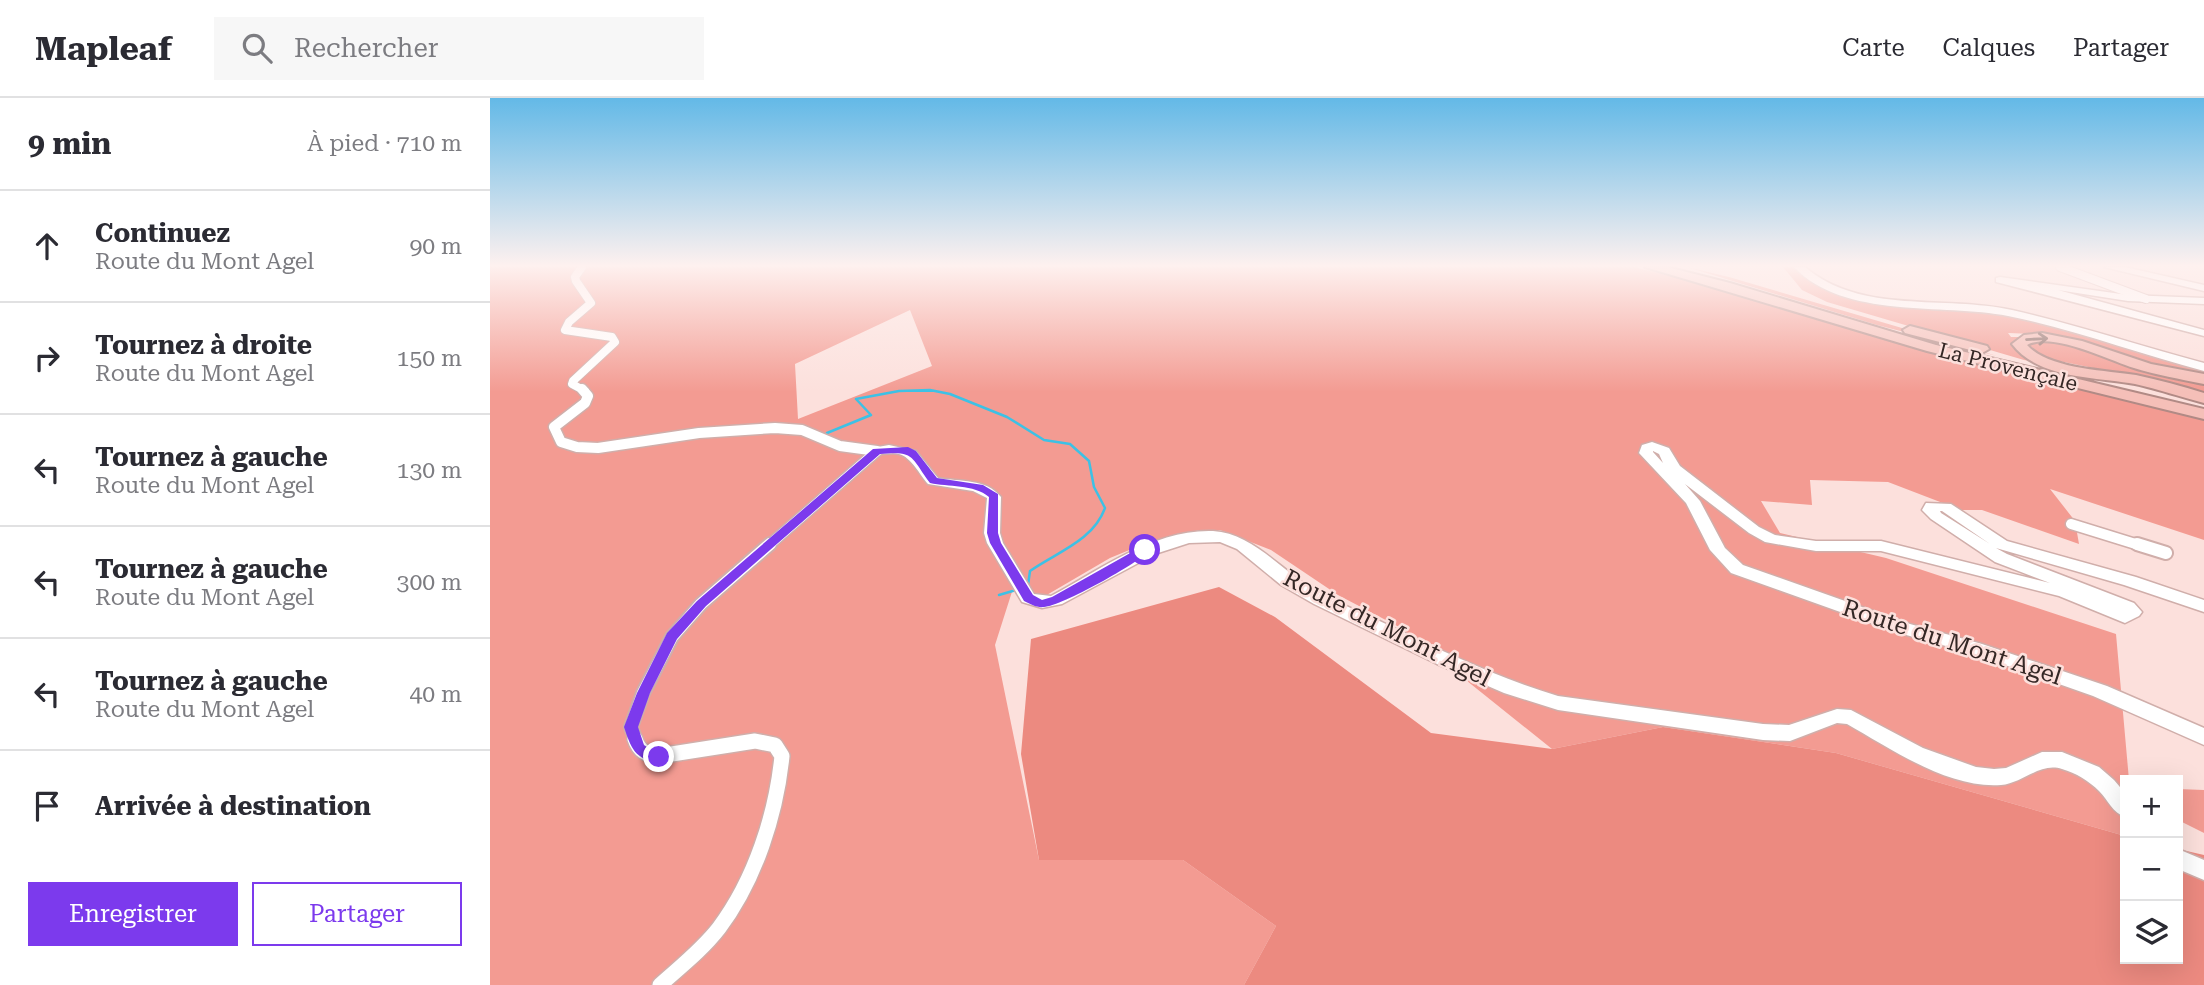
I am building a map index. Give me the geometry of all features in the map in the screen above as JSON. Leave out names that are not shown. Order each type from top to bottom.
[{"type":"highway","name":"La Provençale","points":[[1801,308],[1955,354],[2204,412]]},
{"type":"highway","name":"La Provençale","points":[[1815,308],[1941,346],[2204,412]]},
{"type":"highway","points":[[1842,308],[2006,356],[2204,400]]},
{"type":"highway","points":[[2204,379],[2151,368],[2062,340],[2033,338],[2023,340],[2019,344],[2030,355],[2053,364],[2137,380],[2204,400]]},
{"type":"street","points":[[585,308],[569,322],[565,330],[612,337],[615,342],[573,381],[572,384],[589,396],[554,427],[561,442],[577,447],[597,448],[699,433],[775,428],[802,430],[840,446],[877,451]]},
{"type":"street","points":[[1971,308],[2001,311],[2204,367]]},
{"type":"street","points":[[2115,308],[2204,333]]},
{"type":"street","name":"Route du Mont Agel","points":[[2204,606],[2130,581],[2008,546],[1986,536],[1946,507],[1937,504],[1931,506],[1930,510],[1936,516],[1986,550],[2078,590],[2128,607],[2133,612],[2125,617],[2064,592],[1881,545],[1816,546],[1771,539],[1754,530],[1674,469],[1664,451],[1652,446],[1647,448],[1646,453],[1692,501],[1718,550],[1737,569],[1905,629],[1966,645],[2100,691],[2204,737]]},
{"type":"street","name":"Route du Mont Agel","points":[[877,451],[905,449],[912,453],[933,481],[990,491],[995,504],[992,533],[1028,598],[1042,604],[1056,600],[1145,550],[1198,538],[1226,538],[1242,546],[1304,592],[1490,682],[1526,694],[1558,703],[1763,732],[1790,733],[1837,716],[1851,717],[1916,754],[1976,775],[2008,776],[2042,760],[2074,763],[2092,773],[2120,802]]},
{"type":"street","points":[[660,985],[718,929],[734,906],[751,869],[777,792],[782,756],[775,745],[755,741],[659,757],[648,755],[638,748],[633,737],[633,717],[672,636],[701,604],[877,451]]},
{"type":"street","points":[[2071,524],[2166,553]]},
{"type":"street","points":[[2183,861],[2204,870]]},
{"type":"shaded area","points":[[490,308],[1785,308],[1917,349],[2204,419],[2204,540],[2050,489],[2075,521],[2079,544],[1982,510],[1961,510],[1888,482],[1810,480],[1812,505],[1761,501],[1780,533],[1886,558],[2116,634],[2129,775],[2120,775],[2120,835],[1836,753],[1663,727],[1552,749],[1401,628],[1338,595],[1271,550],[1220,530],[1200,530],[1144,544],[1110,558],[1045,596],[1032,594],[1017,576],[995,645],[1039,860],[1183,860],[1276,926],[1244,985],[490,985]],"holes":[[[910,310],[932,366],[798,419],[795,364]]]},
{"type":"shaded area","points":[[1823,308],[1835,308],[1997,356]]},
{"type":"shaded area","points":[[1849,308],[1953,308],[2017,316],[2204,368],[2204,375],[2139,360],[2057,335],[2008,333],[2011,337],[2023,337],[2014,341],[2015,348],[2041,363]]},
{"type":"shaded area","points":[[2040,340],[2058,342],[2204,381],[2204,396],[2133,376],[2049,359],[2027,346]]},
{"type":"shaded area","points":[[1219,587],[1275,617],[1431,733],[1552,749],[1663,727],[1836,753],[2120,835],[2120,964],[2183,964],[2183,850],[2204,855],[2204,985],[1244,985],[1276,926],[1183,860],[1039,860],[1021,754],[1031,639]]},
{"type":"shaded area","points":[[2183,789],[2204,790],[2204,833],[2183,822]]},
{"type":"waterway","points":[[827,433],[871,415],[856,399],[899,391]]},
{"type":"waterway","points":[[899,391],[935,391]]},
{"type":"waterway","points":[[899,391],[935,391]]},
{"type":"waterway","points":[[935,391],[950,394],[1007,417],[1044,440],[1070,444],[1089,461],[1094,487],[1105,508],[1092,529],[1083,537],[1030,571],[1028,585],[1025,586]]},
{"type":"waterway","points":[[999,595],[1016,590]]},
{"type":"route","points":[[659,757],[648,755],[638,748],[631,727],[643,693],[672,636],[701,604],[754,556],[877,451],[905,449],[912,453],[933,481],[990,491],[995,504],[992,533],[995,543],[1028,598],[1035,602],[1042,604],[1056,600],[1145,550]]}]
